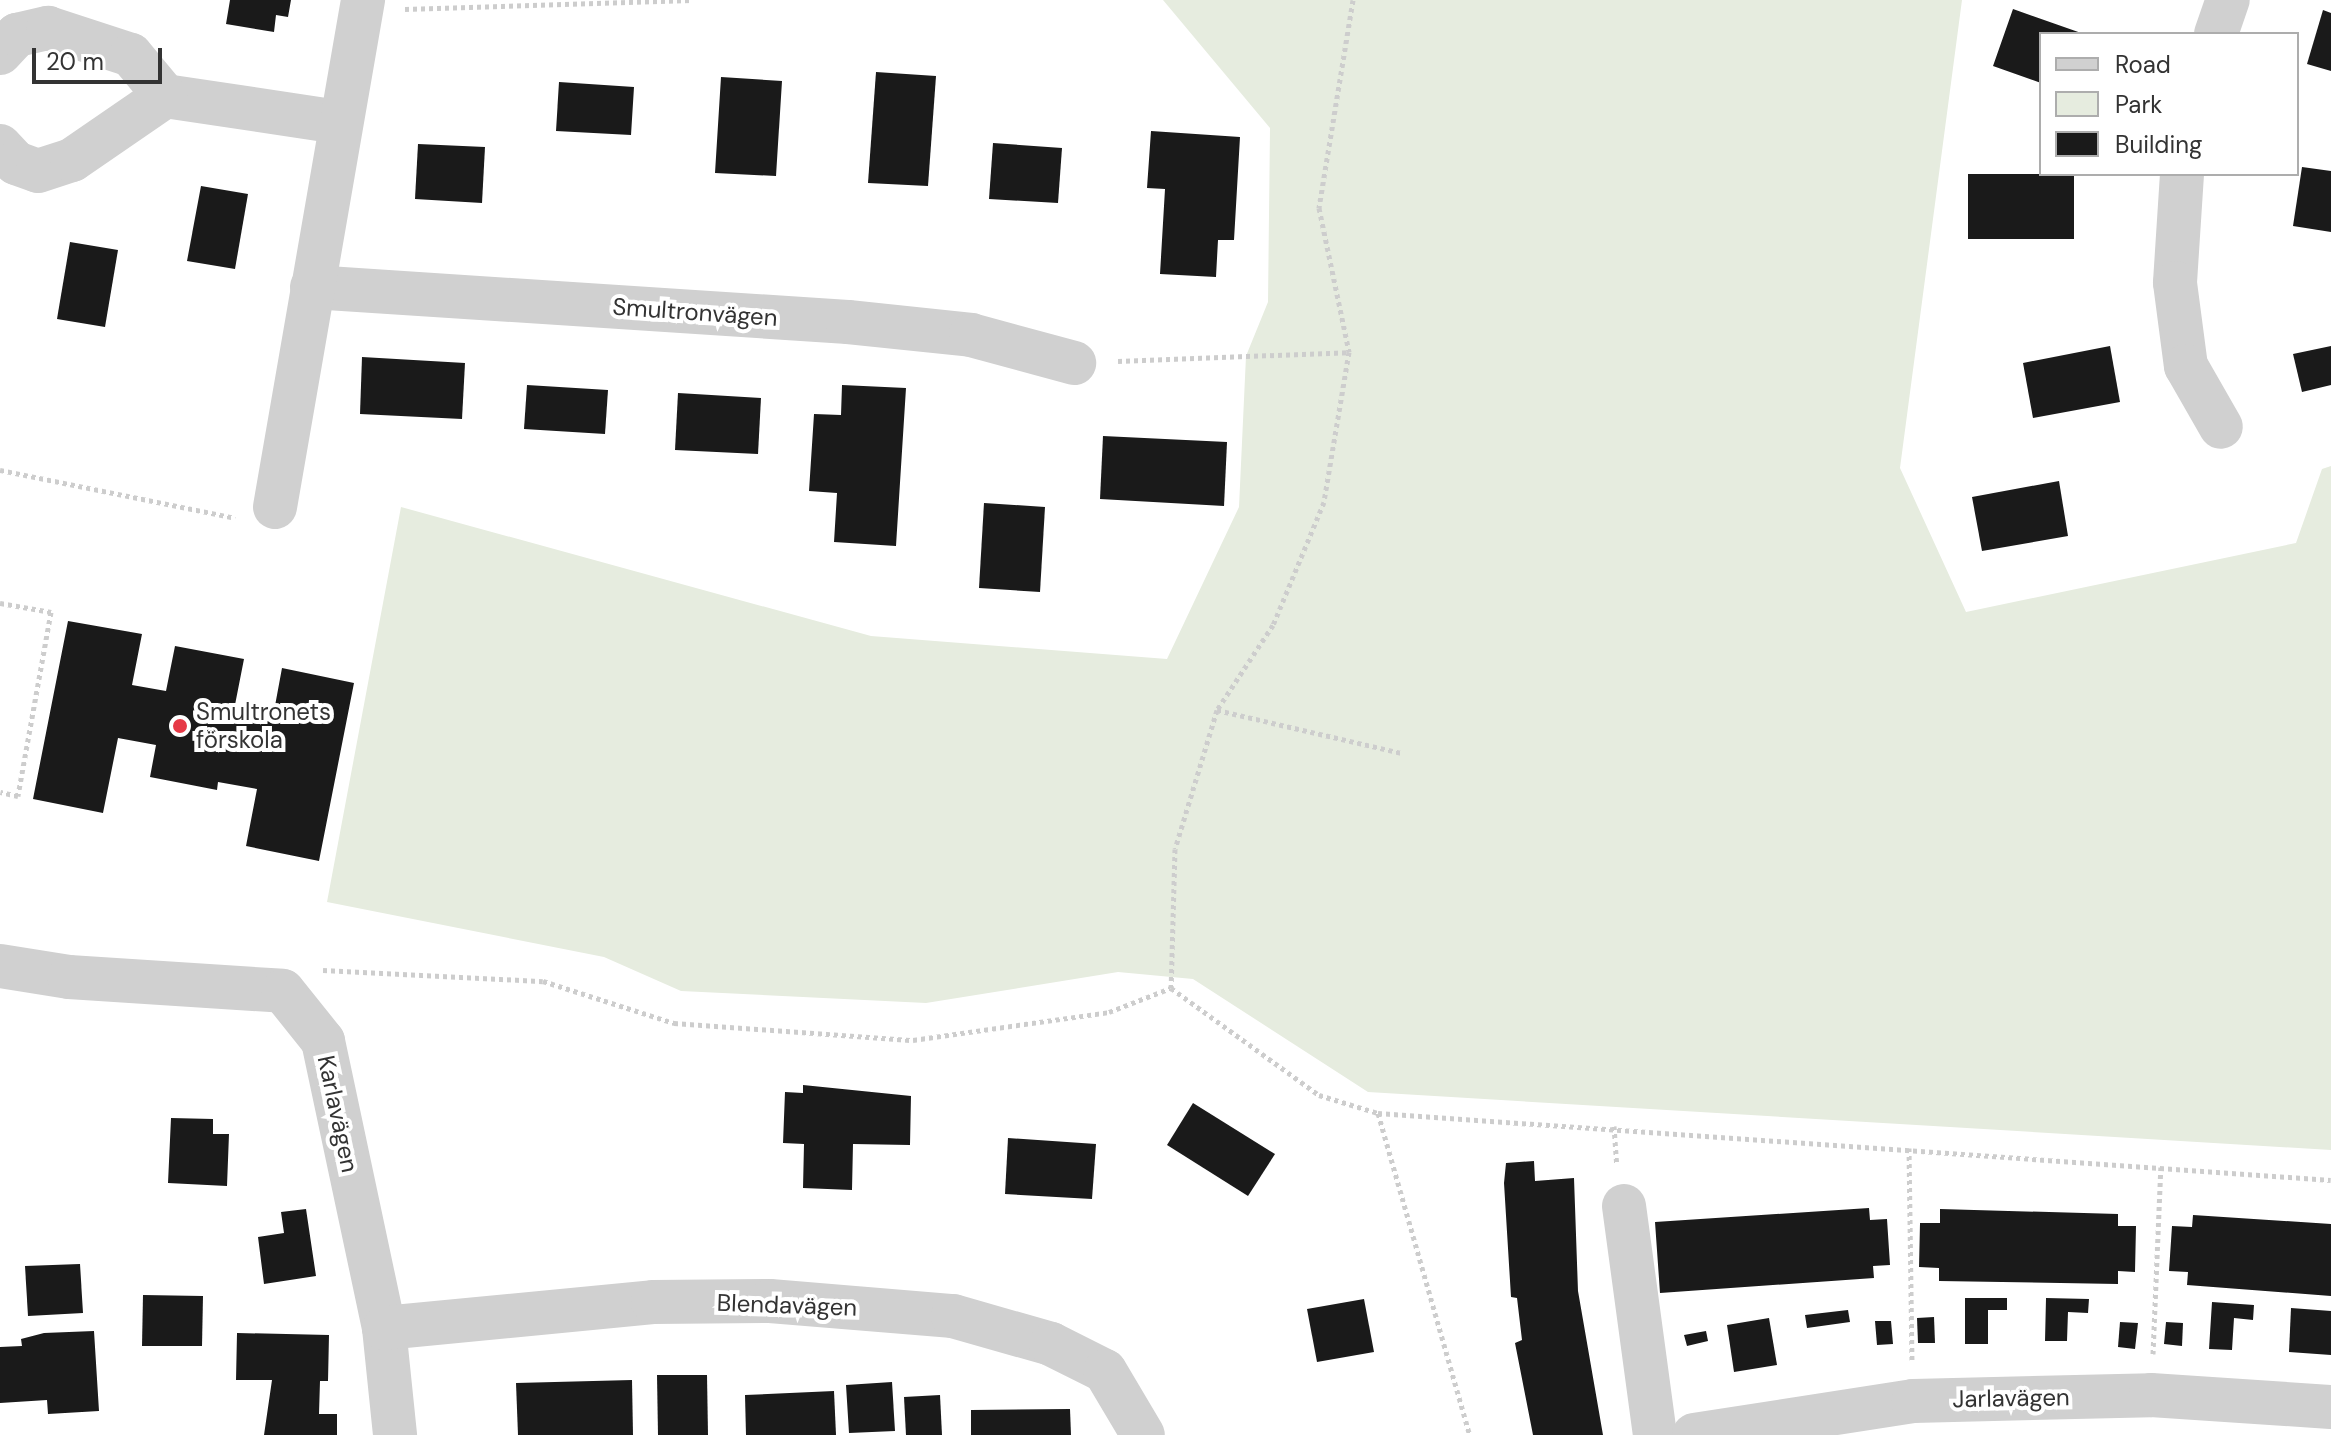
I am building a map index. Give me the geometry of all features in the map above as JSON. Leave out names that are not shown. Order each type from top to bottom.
[{"type":"street","points":[[2217,32],[2228,0]]},
{"type":"street","points":[[258,513],[312,287],[362,5]]},
{"type":"street","points":[[0,53],[17,35],[48,28],[94,40],[131,55],[165,96],[340,122]]},
{"type":"street","points":[[0,146],[16,163],[38,171],[72,160],[165,96]]},
{"type":"street","points":[[2182,176],[2175,283],[2186,366],[2221,427]]},
{"type":"street","name":"Smultronvägen","points":[[312,287],[848,322],[971,335],[1074,363]]},
{"type":"street","name":"Karlavägen","points":[[0,966],[69,977],[283,991],[323,1041],[384,1328],[395,1435]]},
{"type":"street","points":[[1624,1206],[1655,1435]]},
{"type":"street","name":"Blendavägen","points":[[384,1328],[653,1302],[770,1301],[953,1316],[1051,1344],[1105,1371],[1143,1435]]},
{"type":"street","name":"Jarlavägen","points":[[1694,1435],[1913,1401],[2151,1395],[2331,1407]]},
{"type":"path","points":[[362,5],[692,0]]},
{"type":"path","points":[[1171,988],[1175,849],[1217,710],[1273,625],[1324,502],[1349,352],[1319,208],[1353,0]]},
{"type":"path","points":[[1074,363],[1349,352]]},
{"type":"path","points":[[0,470],[258,513]]},
{"type":"path","points":[[0,603],[51,612],[18,796],[0,792]]},
{"type":"path","points":[[1217,710],[1402,753]]},
{"type":"path","points":[[314,970],[543,981],[674,1023],[913,1040],[1109,1012],[1171,988]]},
{"type":"path","points":[[1171,988],[1319,1095],[1378,1113],[1614,1126],[2331,1180]]},
{"type":"path","points":[[1378,1113],[1470,1435]]},
{"type":"path","points":[[1614,1126],[1615,1155]]},
{"type":"path","points":[[1909,1148],[1913,1401]]},
{"type":"path","points":[[2151,1395],[2161,1167]]},
{"type":"green space","points":[[1163,0],[1962,0],[1900,468],[1966,612],[2296,543],[2322,469],[2331,466],[2331,1150],[1368,1092],[1193,979],[1118,972],[926,1003],[681,991],[604,957],[327,902],[401,507],[871,636],[1167,659],[1239,507],[1246,356],[1268,302],[1270,128]]},
{"type":"building","points":[[230,0],[291,0],[288,17],[276,15],[274,32],[226,24]]},
{"type":"building","points":[[2013,9],[2078,32],[2039,32],[2039,82],[1993,66]]},
{"type":"building","points":[[2323,10],[2331,13],[2331,71],[2307,64]]},
{"type":"building","points":[[876,72],[936,76],[928,186],[868,183]]},
{"type":"building","points":[[721,77],[782,81],[776,176],[715,173]]},
{"type":"building","points":[[559,82],[634,87],[631,135],[556,131]]},
{"type":"building","points":[[1151,131],[1240,137],[1234,240],[1218,240],[1216,277],[1160,274],[1165,189],[1147,188]]},
{"type":"building","points":[[993,143],[1062,148],[1058,203],[989,199]]},
{"type":"building","points":[[418,144],[485,147],[482,203],[415,199]]},
{"type":"building","points":[[2302,167],[2331,171],[2331,232],[2293,226]]},
{"type":"building","points":[[1968,174],[2074,176],[2074,239],[1968,239]]},
{"type":"building","points":[[201,186],[248,194],[235,269],[187,261]]},
{"type":"building","points":[[70,242],[118,250],[105,327],[57,319]]},
{"type":"building","points":[[2110,346],[2120,402],[2033,418],[2023,363]]},
{"type":"building","points":[[2331,346],[2331,385],[2302,392],[2293,354]]},
{"type":"building","points":[[362,357],[465,363],[462,419],[360,414]]},
{"type":"building","points":[[527,385],[608,390],[605,434],[524,429]]},
{"type":"building","points":[[842,385],[906,388],[896,546],[834,542],[837,493],[809,491],[814,414],[841,415]]},
{"type":"building","points":[[678,393],[761,398],[758,454],[675,450]]},
{"type":"building","points":[[1103,436],[1227,442],[1224,506],[1100,499]]},
{"type":"building","points":[[2059,481],[2068,536],[1982,551],[1972,497]]},
{"type":"building","points":[[984,503],[1045,507],[1040,592],[979,588]]},
{"type":"building","points":[[68,621],[142,634],[132,685],[166,691],[175,646],[244,659],[233,715],[272,722],[282,668],[354,683],[319,861],[246,846],[257,789],[218,782],[217,790],[150,777],[156,745],[118,738],[103,813],[33,799]]},
{"type":"building","points":[[803,1085],[911,1096],[910,1145],[853,1144],[852,1190],[803,1188],[804,1144],[783,1143],[785,1092],[803,1093]]},
{"type":"building","points":[[1193,1103],[1275,1154],[1248,1196],[1167,1145]]},
{"type":"building","points":[[171,1118],[213,1119],[213,1134],[229,1134],[227,1186],[168,1183]]},
{"type":"building","points":[[1008,1138],[1096,1144],[1092,1199],[1005,1194]]},
{"type":"building","points":[[1534,1161],[1535,1181],[1574,1178],[1578,1291],[1603,1435],[1533,1435],[1515,1343],[1522,1340],[1517,1298],[1511,1297],[1504,1183],[1506,1163]]},
{"type":"building","points":[[1869,1208],[1870,1220],[1887,1219],[1890,1265],[1873,1266],[1874,1278],[1660,1293],[1655,1222]]},
{"type":"building","points":[[306,1209],[316,1276],[264,1284],[258,1237],[284,1233],[281,1212]]},
{"type":"building","points":[[1940,1209],[2118,1214],[2118,1226],[2136,1226],[2135,1272],[2118,1271],[2118,1284],[1939,1281],[1939,1268],[1919,1267],[1920,1223],[1940,1223]]},
{"type":"building","points":[[2193,1215],[2331,1224],[2331,1296],[2187,1285],[2188,1272],[2169,1271],[2172,1226],[2192,1227]]},
{"type":"building","points":[[80,1264],[83,1313],[28,1316],[25,1266]]},
{"type":"building","points":[[143,1295],[203,1296],[202,1346],[142,1346]]},
{"type":"building","points":[[1965,1298],[2007,1298],[2007,1310],[1988,1310],[1988,1344],[1965,1344]]},
{"type":"building","points":[[2046,1298],[2089,1299],[2088,1313],[2068,1312],[2067,1341],[2045,1341]]},
{"type":"building","points":[[1364,1299],[1374,1352],[1317,1362],[1307,1309]]},
{"type":"building","points":[[2212,1302],[2254,1305],[2253,1320],[2234,1318],[2232,1350],[2209,1349]]},
{"type":"building","points":[[2291,1308],[2331,1311],[2331,1355],[2289,1352]]},
{"type":"building","points":[[1848,1310],[1850,1322],[1807,1328],[1805,1315]]},
{"type":"building","points":[[1934,1317],[1935,1343],[1918,1343],[1917,1318]]},
{"type":"building","points":[[1769,1318],[1777,1365],[1734,1372],[1727,1325]]},
{"type":"building","points":[[1875,1321],[1891,1321],[1893,1344],[1877,1345]]},
{"type":"building","points":[[2120,1322],[2138,1323],[2135,1349],[2118,1347]]},
{"type":"building","points":[[2166,1322],[2183,1323],[2182,1346],[2164,1344]]},
{"type":"building","points":[[94,1331],[99,1411],[48,1414],[47,1400],[0,1403],[0,1347],[22,1346],[21,1339],[44,1333]]},
{"type":"building","points":[[1706,1331],[1708,1341],[1687,1346],[1684,1335]]},
{"type":"building","points":[[237,1333],[329,1335],[328,1381],[320,1381],[319,1414],[337,1414],[337,1435],[264,1435],[272,1380],[236,1380]]},
{"type":"building","points":[[657,1375],[707,1375],[708,1435],[658,1435]]},
{"type":"building","points":[[632,1380],[633,1435],[518,1435],[516,1383]]},
{"type":"building","points":[[892,1382],[895,1431],[849,1433],[846,1385]]},
{"type":"building","points":[[834,1391],[836,1435],[746,1435],[745,1395]]},
{"type":"building","points":[[940,1395],[942,1435],[906,1435],[904,1397]]},
{"type":"building","points":[[1070,1409],[1071,1435],[971,1435],[971,1410]]},
{"type":"place","name":"Smultronets förskola","points":[[180,726]]}]
